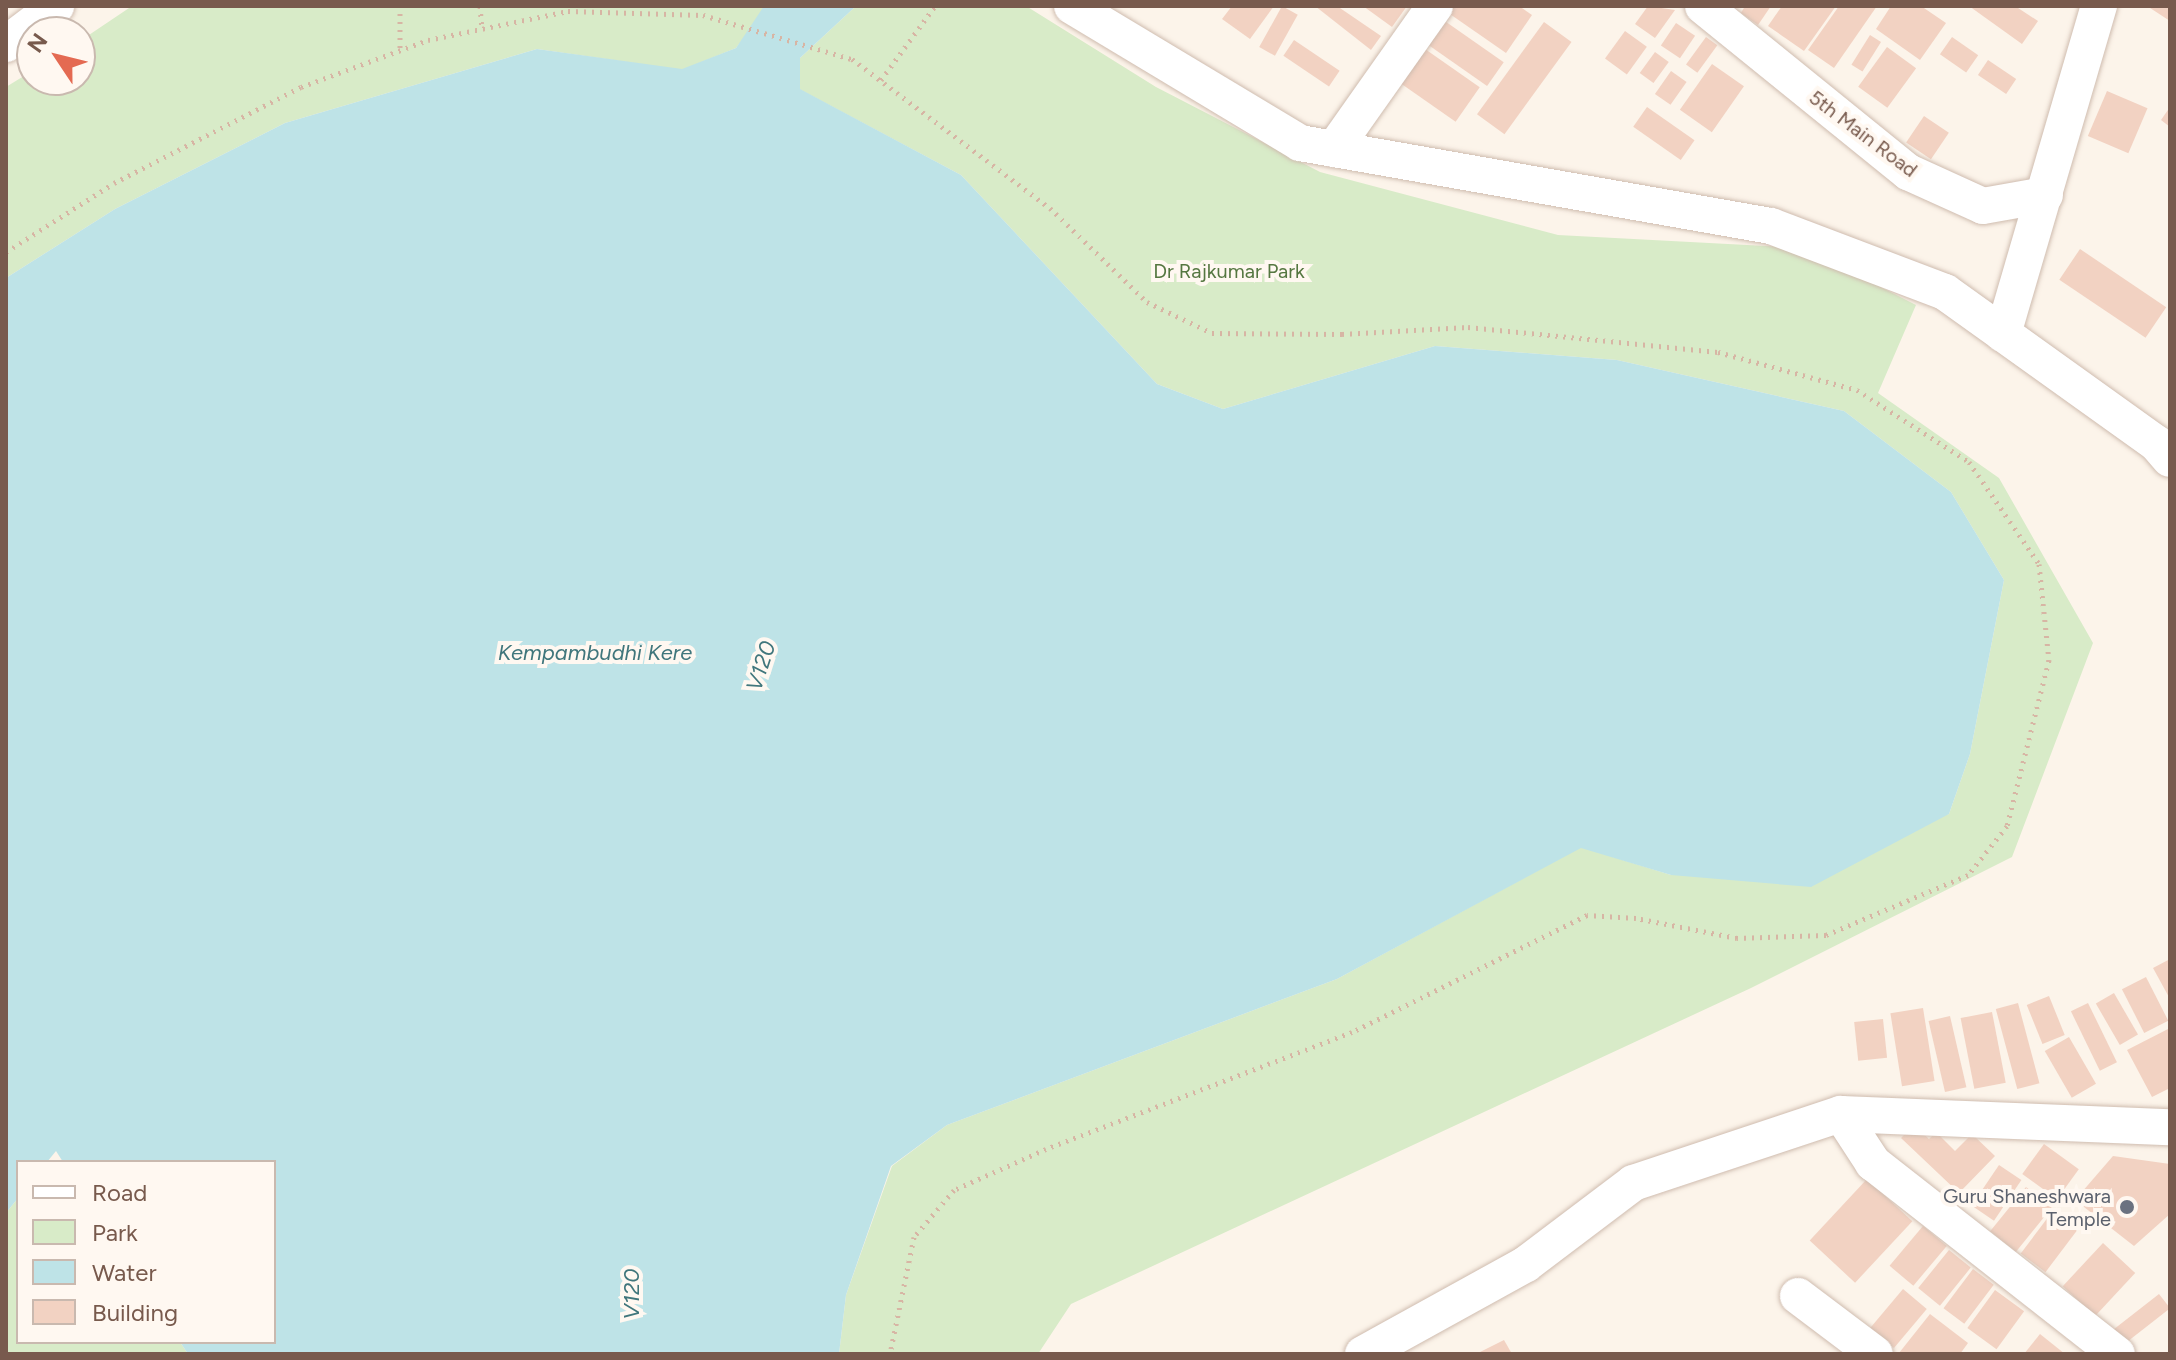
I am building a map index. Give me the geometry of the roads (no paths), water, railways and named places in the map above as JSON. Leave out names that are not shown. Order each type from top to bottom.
[{"type":"street","points":[[8,38],[56,6]]},
{"type":"street","points":[[1072,6],[1300,143],[1771,226],[1945,292],[2156,443],[2170,459]]},
{"type":"street","points":[[1334,149],[1435,6]]},
{"type":"street","name":"5th Main Road","points":[[1703,6],[1908,172],[1983,206],[2045,195]]},
{"type":"street","points":[[2003,334],[2099,6]]},
{"type":"street","points":[[1841,1114],[1873,1163],[2117,1354]]},
{"type":"street","points":[[1363,1354],[1526,1264],[1633,1183],[1841,1114],[2170,1127]]},
{"type":"street","points":[[1798,1296],[1875,1354]]},
{"type":"water","name":"Kempambudhi Kere","points":[[764,6],[856,6],[800,58],[800,89],[961,175],[1157,384],[1223,409],[1435,346],[1617,360],[1844,411],[1951,492],[2004,580],[1970,754],[1949,814],[1811,887],[1671,875],[1581,848],[1337,979],[947,1125],[891,1166],[846,1295],[839,1354],[188,1354],[181,1344],[276,1344],[276,1160],[62,1160],[56,1151],[49,1160],[16,1160],[16,1200],[6,1213],[6,278],[115,209],[285,123],[537,49],[682,69],[736,48]]},
{"type":"place","name":"Guru Shaneshwara Temple","points":[[2127,1207]]},
{"type":"park label","name":"Dr Rajkumar Park","points":[[1229,271]]},
{"type":"water label","name":"V120","points":[[761,666]]},
{"type":"water label","name":"V120","points":[[632,1294]]}]
